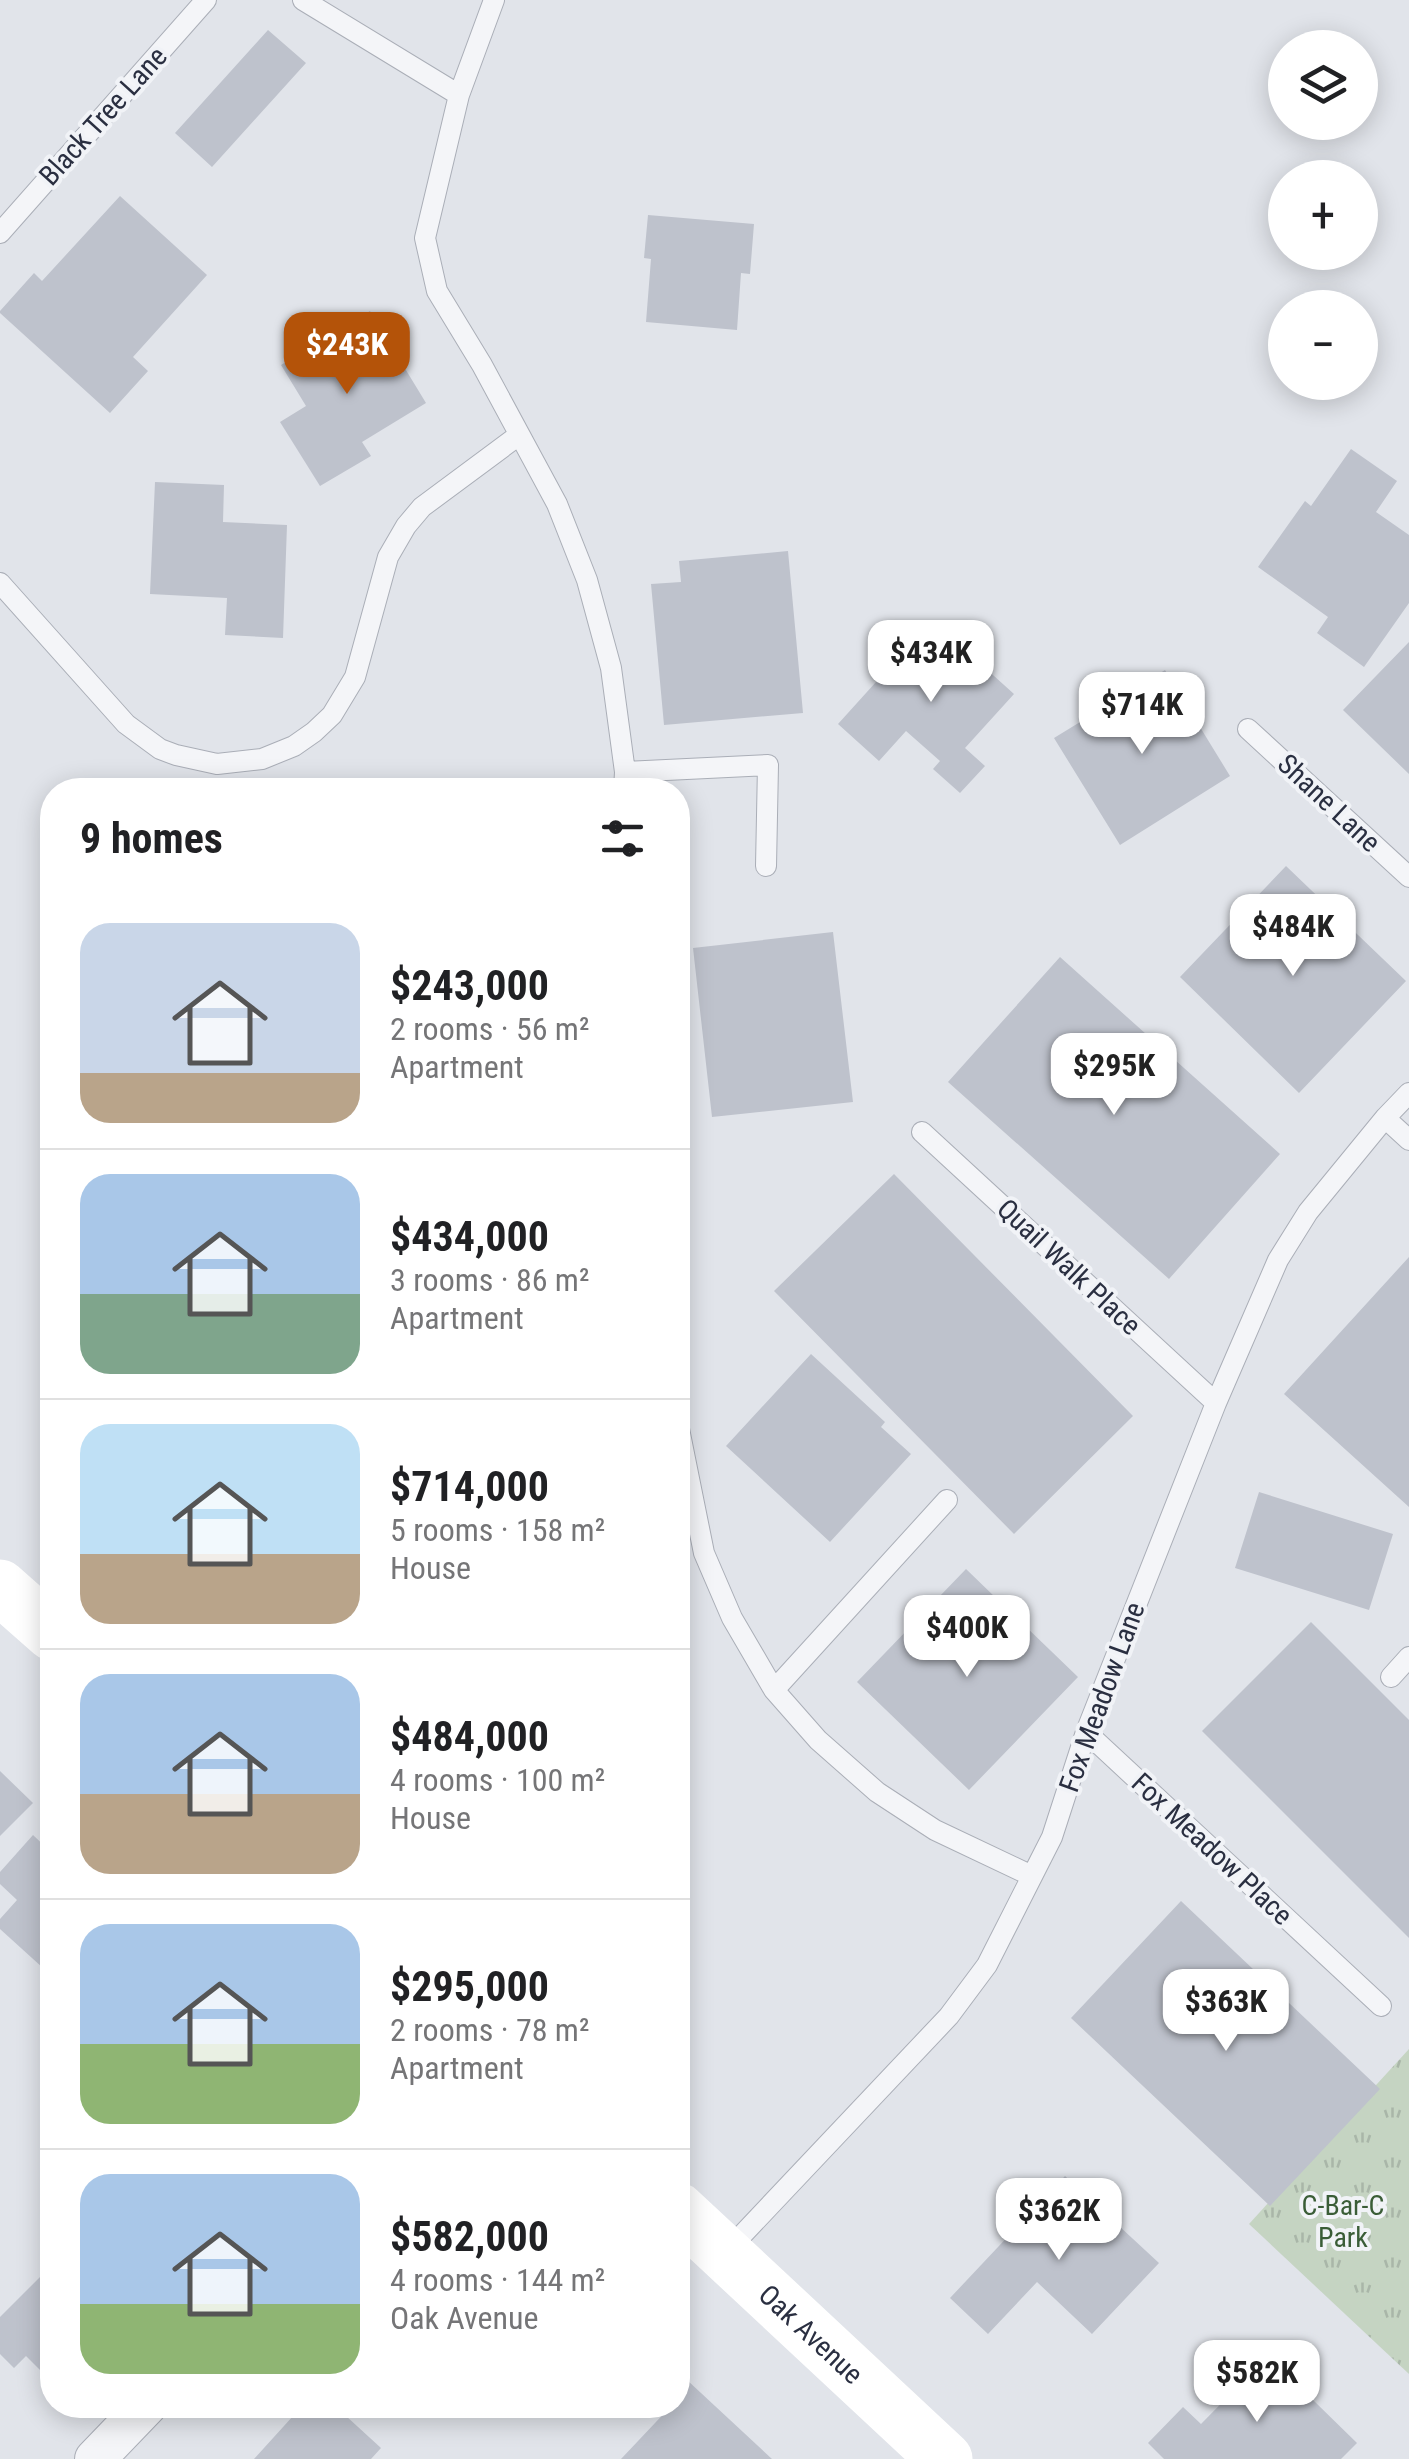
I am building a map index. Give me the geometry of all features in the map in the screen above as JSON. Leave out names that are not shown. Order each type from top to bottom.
[{"type":"main road","points":[[0,1588],[40,1623]]},
{"type":"main road","name":"Oak Avenue","points":[[690,2221],[944,2459]]},
{"type":"street","points":[[96,2459],[135,2418]]},
{"type":"lane","name":"Black Tree Lane","points":[[0,233],[206,0]]},
{"type":"lane","points":[[303,0],[458,96]]},
{"type":"lane","points":[[494,0],[458,96],[425,238],[437,290],[557,504],[587,580],[611,668],[625,778]]},
{"type":"lane","points":[[0,583],[126,724],[160,749],[217,764],[262,759],[294,746],[314,732],[332,714],[355,677],[388,556],[406,526],[422,507],[519,435]]},
{"type":"lane","name":"Shane Lane","points":[[1248,729],[1409,877]]},
{"type":"lane","points":[[652,778],[768,765],[766,866]]},
{"type":"lane","name":"Fox Meadow Lane","points":[[724,2254],[949,2016],[987,1964],[1052,1838],[1086,1732],[1216,1403],[1278,1260],[1308,1212],[1409,1094]]},
{"type":"lane","points":[[1385,1118],[1409,1140]]},
{"type":"lane","name":"Quail Walk Place","points":[[922,1132],[1216,1403]]},
{"type":"lane","points":[[690,1483],[704,1552],[732,1618],[774,1690],[818,1740],[876,1792],[935,1830],[1032,1876]]},
{"type":"lane","points":[[774,1690],[948,1500]]},
{"type":"lane","points":[[1391,1676],[1409,1657]]},
{"type":"lane","name":"Fox Meadow Place","points":[[1086,1732],[1381,2006]]},
{"type":"green space","name":"C-Bar-C Park","points":[[1409,2049],[1409,2374],[1249,2224]]},
{"type":"building","points":[[268,30],[306,63],[212,167],[175,133]]},
{"type":"building","points":[[120,196],[207,275],[133,357],[148,371],[110,413],[0,311],[34,273],[42,281]]},
{"type":"building","points":[[648,215],[754,224],[750,274],[741,273],[737,330],[646,322],[651,259],[644,258]]},
{"type":"building","points":[[370,311],[426,403],[362,442],[371,456],[320,486],[280,422],[306,406],[281,365]]},
{"type":"building","points":[[1351,449],[1397,481],[1376,512],[1409,535],[1409,603],[1364,667],[1317,633],[1328,617],[1258,567],[1305,501],[1311,506]]},
{"type":"building","points":[[155,482],[224,485],[223,522],[287,525],[283,638],[225,635],[227,598],[150,594]]},
{"type":"building","points":[[788,551],[803,713],[664,725],[651,584],[681,582],[679,561]]},
{"type":"building","points":[[932,620],[1014,694],[965,748],[985,766],[960,793],[933,769],[940,761],[906,731],[879,761],[838,724]]},
{"type":"building","points":[[1409,642],[1409,774],[1343,710]]},
{"type":"building","points":[[1165,670],[1230,776],[1120,845],[1054,738]]},
{"type":"building","points":[[1286,866],[1406,981],[1299,1093],[1180,977]]},
{"type":"building","points":[[833,932],[853,1102],[712,1117],[693,948]]},
{"type":"building","points":[[1060,957],[1280,1154],[1169,1279],[948,1082]]},
{"type":"building","points":[[894,1174],[1133,1416],[1014,1534],[774,1291]]},
{"type":"building","points":[[1409,1257],[1409,1507],[1284,1394]]},
{"type":"building","points":[[811,1354],[885,1422],[881,1427],[911,1454],[830,1542],[726,1446]]},
{"type":"building","points":[[1259,1492],[1393,1534],[1369,1610],[1235,1568]]},
{"type":"building","points":[[966,1569],[1078,1677],[969,1790],[857,1682]]},
{"type":"building","points":[[1311,1622],[1409,1720],[1409,1938],[1202,1731]]},
{"type":"building","points":[[0,1771],[33,1803],[0,1836]]},
{"type":"building","points":[[33,1835],[40,1842],[40,1965],[0,1929],[0,1919],[17,1900],[0,1884],[0,1872]]},
{"type":"building","points":[[1181,1901],[1380,2089],[1270,2206],[1071,2018]]},
{"type":"building","points":[[1065,2176],[1159,2263],[1092,2334],[1037,2282],[988,2334],[950,2298]]},
{"type":"building","points":[[40,2277],[40,2370],[26,2356],[14,2368],[0,2354],[0,2317]]},
{"type":"building","points":[[1268,2356],[1357,2443],[1341,2459],[1164,2459],[1148,2443],[1183,2407],[1201,2424]]},
{"type":"building","points":[[690,2383],[772,2459],[621,2459],[660,2418],[690,2418]]},
{"type":"building","points":[[291,2418],[348,2418],[381,2448],[371,2459],[254,2459]]}]
